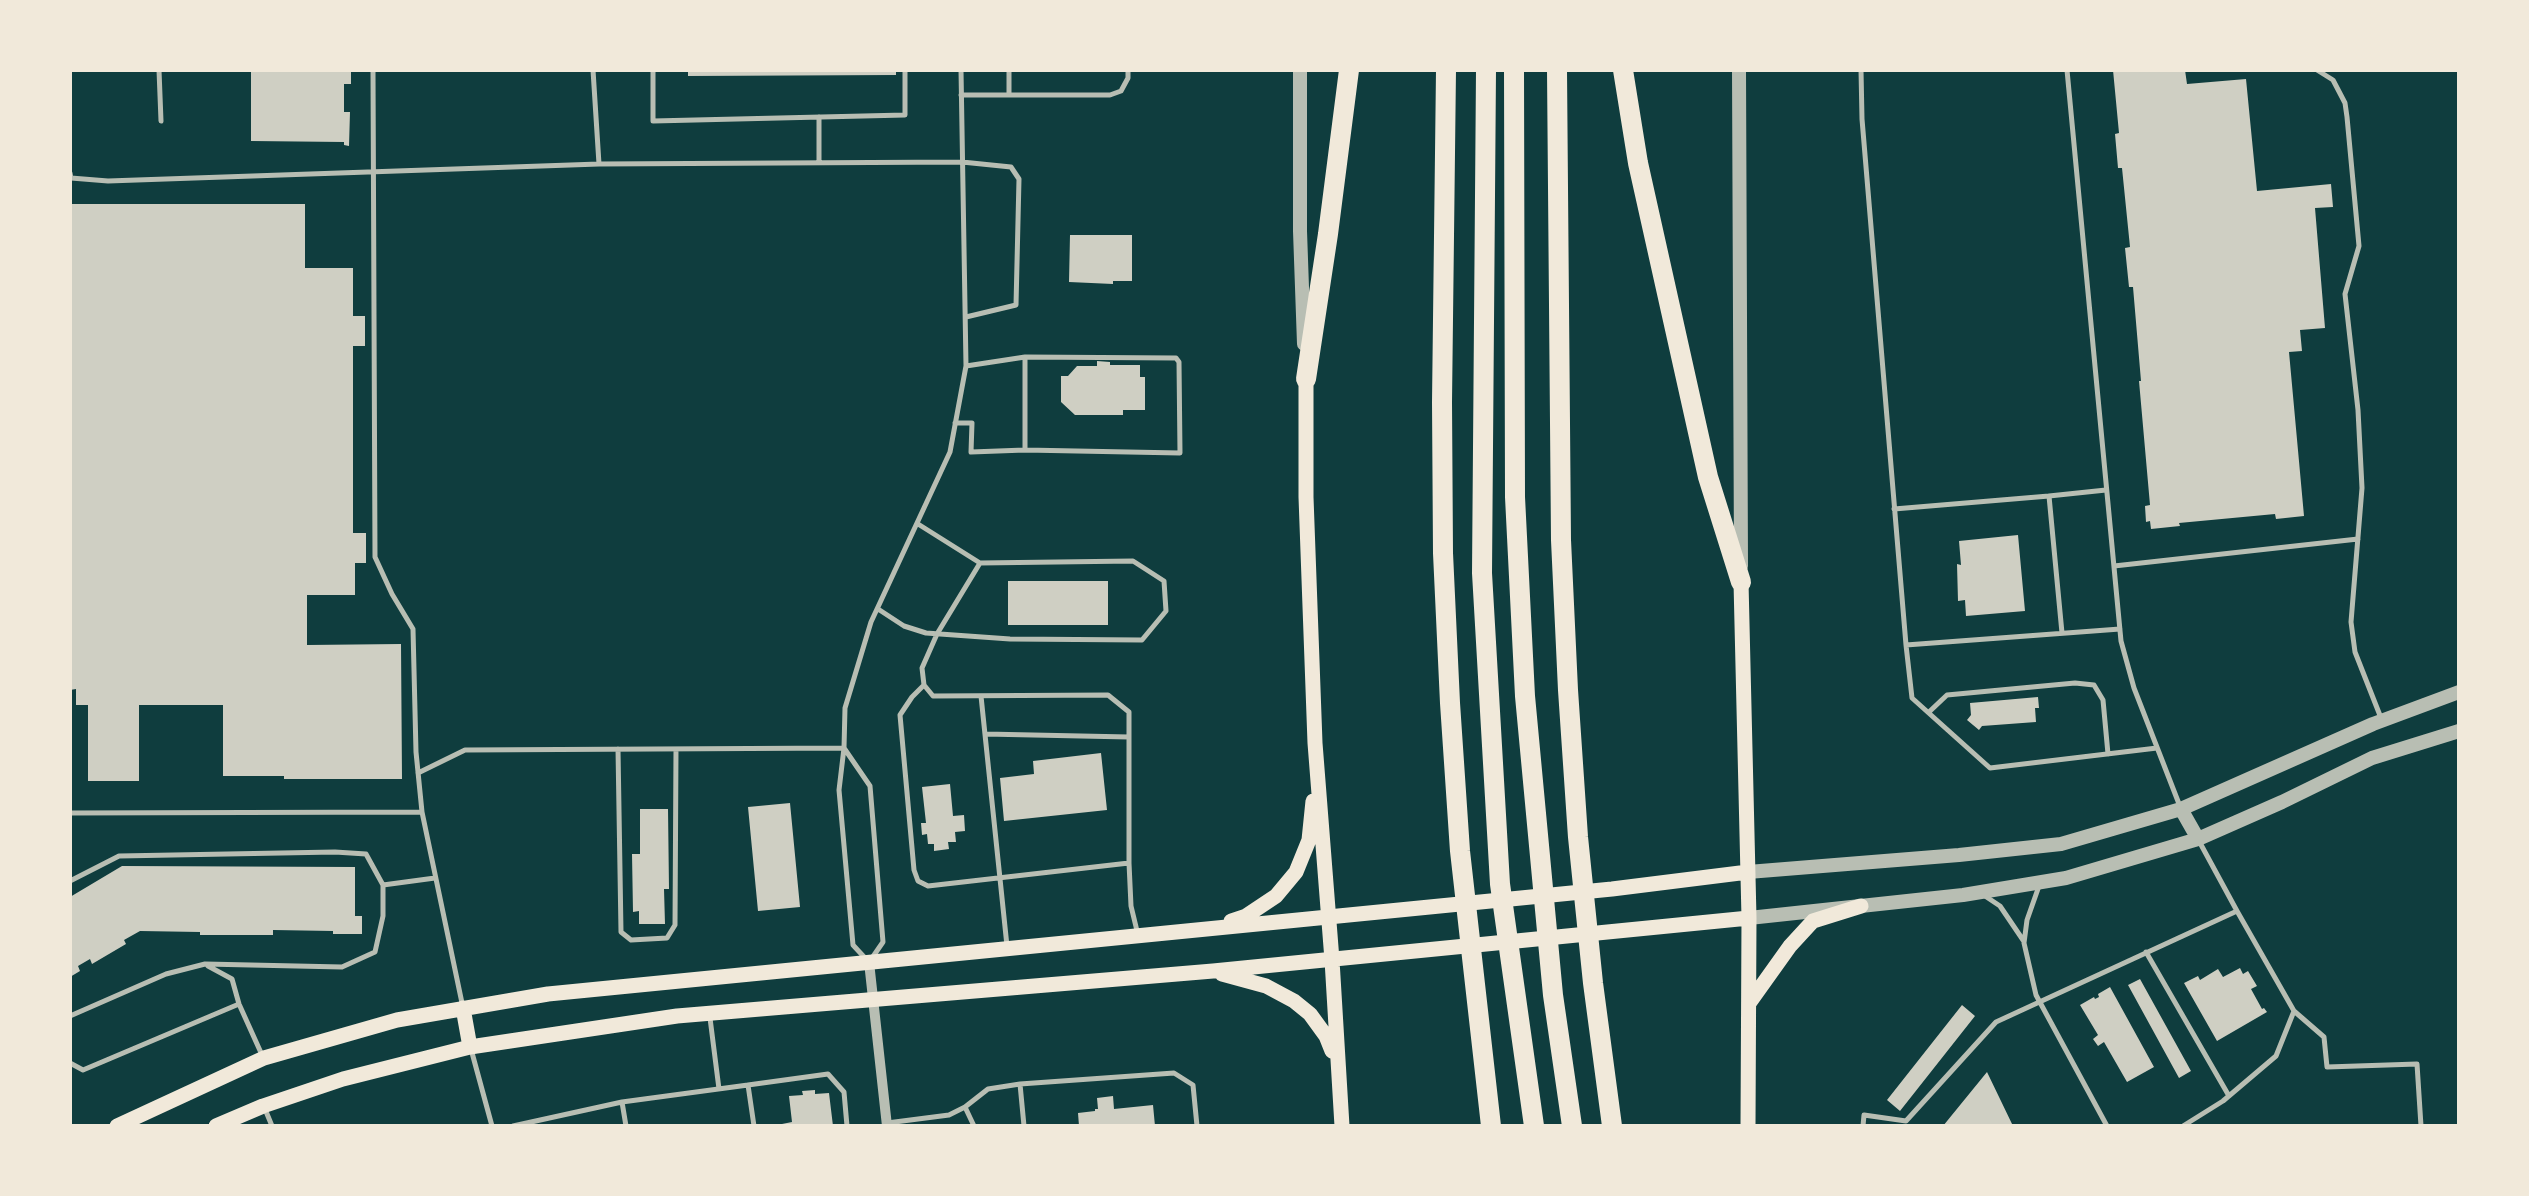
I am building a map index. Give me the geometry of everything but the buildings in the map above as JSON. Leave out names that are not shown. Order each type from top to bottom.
[{"type":"highway","points":[[1306,379],[1349,70]]},
{"type":"highway","points":[[1446,70],[1442,402],[1445,590],[1460,851],[1491,1126]]},
{"type":"highway","points":[[1486,70],[1482,574],[1500,884],[1534,1126]]},
{"type":"highway","points":[[1514,70],[1515,497],[1525,696],[1553,995],[1572,1126]]},
{"type":"highway","points":[[1557,70],[1561,540],[1568,690],[1580,856],[1612,1126]]},
{"type":"highway","points":[[1622,70],[1638,162],[1708,478],[1741,582]]},
{"type":"main road","points":[[1306,379],[1306,497],[1317,762],[1342,1126]]},
{"type":"main road","points":[[1741,582],[1749,918],[1748,1126]]},
{"type":"main road","points":[[1206,929],[1246,916],[1276,896],[1296,872],[1309,840],[1317,762]]},
{"type":"main road","points":[[118,1126],[264,1058],[397,1020],[463,1008],[592,988],[1612,889],[1748,872]]},
{"type":"main road","points":[[1750,1002],[1813,921],[1861,906]]},
{"type":"main road","points":[[216,1126],[342,1079],[470,1046],[710,1014],[1213,971],[1749,918]]},
{"type":"main road","points":[[1213,971],[1266,986],[1294,1001],[1310,1014],[1326,1036],[1338,1068]]},
{"type":"main road","points":[[463,1008],[470,1046]]},
{"type":"street","points":[[1300,70],[1300,231],[1306,379]]},
{"type":"street","points":[[1739,70],[1741,582]]},
{"type":"street","points":[[1748,872],[2061,844],[2181,809],[2382,721],[2459,692]]},
{"type":"street","points":[[1749,918],[2066,878],[2198,839],[2372,758],[2459,731]]},
{"type":"street","points":[[2181,809],[2198,839]]},
{"type":"street","points":[[869,962],[887,1124]]},
{"type":"lane","points":[[159,70],[161,121]]},
{"type":"lane","points":[[373,70],[375,557],[413,629],[422,812],[463,1008]]},
{"type":"lane","points":[[593,70],[599,164]]},
{"type":"lane","points":[[653,70],[653,121],[905,116],[904,70]]},
{"type":"lane","points":[[844,748],[870,786],[883,942],[869,962],[853,945],[840,790],[845,708],[871,622],[950,452],[966,366],[961,70]]},
{"type":"lane","points":[[1009,70],[1009,94]]},
{"type":"lane","points":[[961,95],[1110,95],[1121,91],[1128,70]]},
{"type":"lane","points":[[1861,70],[1912,698],[1990,768],[2157,748]]},
{"type":"lane","points":[[2067,70],[2120,629],[2134,688],[2181,809]]},
{"type":"lane","points":[[2317,70],[2334,80],[2344,103],[2359,246],[2345,294],[2362,488],[2352,622],[2355,652],[2382,721]]},
{"type":"lane","points":[[819,117],[819,163]]},
{"type":"lane","points":[[70,174],[71,178],[108,181],[599,164],[962,162],[1011,167],[1019,179],[1016,305],[965,317]]},
{"type":"lane","points":[[955,423],[972,423],[972,452],[1180,453],[1176,358],[1025,357],[966,366]]},
{"type":"lane","points":[[1025,357],[1025,450]]},
{"type":"lane","points":[[1894,509],[2106,490]]},
{"type":"lane","points":[[2049,496],[2062,633]]},
{"type":"lane","points":[[877,609],[904,626],[937,634],[1010,639],[1142,640],[1166,612],[1164,581],[1133,561],[980,563],[918,524]]},
{"type":"lane","points":[[2114,566],[2358,540]]},
{"type":"lane","points":[[980,563],[937,634],[922,668],[924,685],[932,696],[1108,696],[1129,712],[1130,906],[1138,936]]},
{"type":"lane","points":[[1906,645],[2120,629]]},
{"type":"lane","points":[[1928,712],[1947,695],[2075,684],[2094,686],[2103,700],[2108,754]]},
{"type":"lane","points":[[924,685],[900,715],[918,881],[928,886],[1129,863]]},
{"type":"lane","points":[[981,696],[1007,948]]},
{"type":"lane","points":[[985,734],[1129,737]]},
{"type":"lane","points":[[418,773],[465,750],[844,748]]},
{"type":"lane","points":[[618,749],[621,932],[632,940],[667,938],[675,925],[676,749]]},
{"type":"lane","points":[[70,813],[422,812]]},
{"type":"lane","points":[[2198,839],[2294,1011],[2324,1038],[2327,1067],[2417,1064],[2421,1126]]},
{"type":"lane","points":[[70,881],[119,856],[366,854],[382,885],[383,916],[375,952],[342,967],[205,964],[166,974],[70,1016]]},
{"type":"lane","points":[[382,885],[435,878]]},
{"type":"lane","points":[[2024,943],[2029,911],[2041,882]]},
{"type":"lane","points":[[1978,892],[2000,906],[2024,943],[2040,1000],[2107,1126]]},
{"type":"lane","points":[[1863,1126],[1864,1115],[1906,1121],[1996,1022],[2236,911]]},
{"type":"lane","points":[[2146,952],[2228,1096]]},
{"type":"lane","points":[[205,964],[232,980],[264,1058]]},
{"type":"lane","points":[[70,1063],[83,1070],[239,1004]]},
{"type":"lane","points":[[2184,1126],[2276,1056],[2294,1011]]},
{"type":"lane","points":[[710,1014],[719,1089]]},
{"type":"lane","points":[[470,1046],[492,1126]]},
{"type":"lane","points":[[887,1124],[949,1115],[988,1090],[1020,1084],[1174,1073],[1193,1085],[1197,1126]]},
{"type":"lane","points":[[514,1126],[622,1102],[828,1074],[844,1092],[847,1126]]},
{"type":"lane","points":[[1020,1084],[1024,1126]]},
{"type":"lane","points":[[748,1085],[754,1126]]},
{"type":"lane","points":[[622,1102],[626,1126]]},
{"type":"lane","points":[[264,1106],[272,1126]]},
{"type":"lane","points":[[965,1107],[974,1126]]}]
